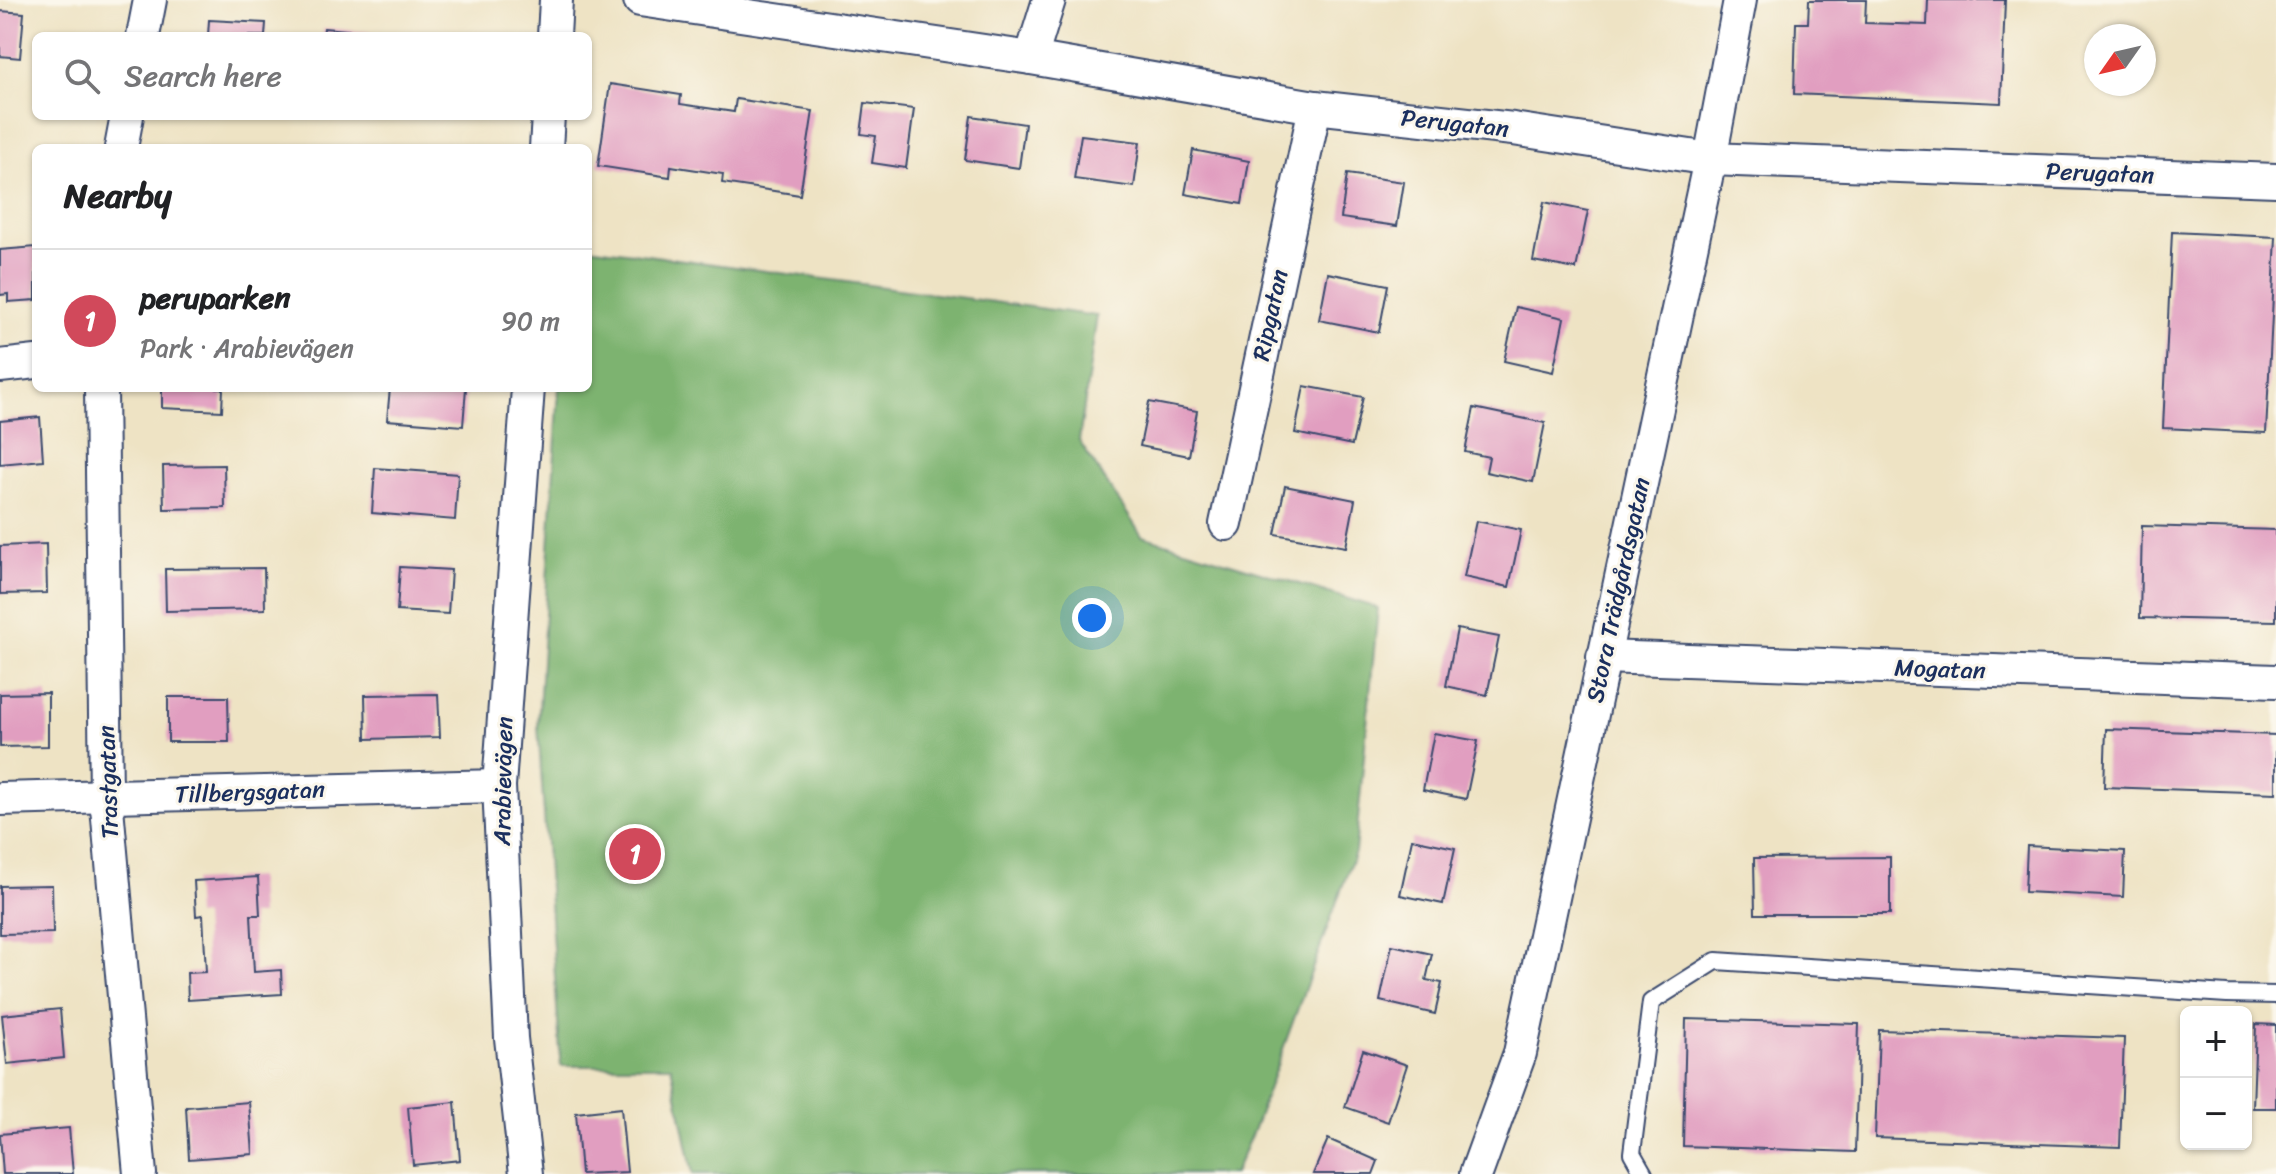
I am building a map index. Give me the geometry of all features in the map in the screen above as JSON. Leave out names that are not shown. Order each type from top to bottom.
[{"type":"street","points":[[144,32],[150,0]]},
{"type":"street","points":[[554,32],[556,0]]},
{"type":"street","name":"Perugatan","points":[[640,0],[1031,58],[1315,107],[1513,129],[1710,159],[2276,180]]},
{"type":"street","points":[[1031,58],[1049,0]]},
{"type":"street","name":"Stora Trädgårdsgatan","points":[[1476,1174],[1520,1053],[1710,159],[1740,0]]},
{"type":"street","name":"Ripgatan","points":[[1226,524],[1315,107]]},
{"type":"street","points":[[122,144],[126,120]]},
{"type":"street","points":[[546,144],[548,120]]},
{"type":"street","points":[[0,366],[32,362]]},
{"type":"street","name":"Trastgatan","points":[[101,392],[106,796],[140,1174]]},
{"type":"street","name":"Arabievägen","points":[[526,1174],[511,1038],[499,786],[528,392]]},
{"type":"street","name":"Mogatan","points":[[1603,657],[2276,681]]},
{"type":"street","name":"Tillbergsgatan","points":[[0,799],[499,786]]},
{"type":"lane","points":[[1644,1174],[1632,1153],[1651,1002],[1716,961],[2276,995]]},
{"type":"green space","points":[[592,248],[1097,316],[1079,441],[1142,536],[1378,608],[1355,852],[1253,1131],[1234,1174],[693,1174],[671,1066],[561,1066],[538,726],[559,392],[592,392]]},
{"type":"building","points":[[1809,0],[1866,0],[1865,23],[1927,25],[1928,0],[2005,0],[2001,103],[1794,94],[1796,23],[1808,23]]},
{"type":"building","points":[[0,11],[24,13],[20,58],[0,56]]},
{"type":"building","points":[[209,20],[266,23],[265,32],[208,32]]},
{"type":"building","points":[[324,28],[367,32],[324,32]]},
{"type":"building","points":[[610,84],[681,95],[680,104],[734,112],[736,99],[813,111],[800,195],[722,183],[723,174],[671,166],[670,177],[598,166]]},
{"type":"building","points":[[865,103],[914,109],[906,168],[872,163],[876,136],[861,134]]},
{"type":"building","points":[[971,116],[1025,124],[1019,168],[965,160]]},
{"type":"building","points":[[1081,135],[1140,142],[1134,187],[1074,179]]},
{"type":"building","points":[[1193,150],[1249,161],[1242,204],[1185,194]]},
{"type":"building","points":[[1347,174],[1404,182],[1397,226],[1341,218]]},
{"type":"building","points":[[1544,202],[1588,211],[1576,269],[1533,261]]},
{"type":"building","points":[[2172,232],[2276,237],[2266,433],[2163,428]]},
{"type":"building","points":[[32,247],[32,300],[8,302],[8,294],[0,295],[0,250]]},
{"type":"building","points":[[1328,273],[1388,285],[1379,332],[1319,320]]},
{"type":"building","points":[[1516,307],[1564,318],[1553,372],[1504,361]]},
{"type":"building","points":[[1304,386],[1363,397],[1352,445],[1295,433]]},
{"type":"building","points":[[162,392],[223,392],[222,411],[162,408]]},
{"type":"building","points":[[390,392],[466,392],[463,426],[387,420]]},
{"type":"building","points":[[1149,402],[1197,411],[1189,456],[1140,446]]},
{"type":"building","points":[[1474,408],[1545,423],[1533,482],[1486,472],[1489,457],[1465,452]]},
{"type":"building","points":[[40,417],[43,460],[0,464],[0,421]]},
{"type":"building","points":[[224,465],[225,508],[164,509],[163,466]]},
{"type":"building","points":[[375,468],[458,474],[455,520],[372,513]]},
{"type":"building","points":[[1285,486],[1355,500],[1346,547],[1275,534]]},
{"type":"building","points":[[1476,521],[1521,530],[1509,587],[1464,577]]},
{"type":"building","points":[[2142,526],[2276,530],[2276,621],[2140,618]]},
{"type":"building","points":[[46,544],[47,593],[0,594],[0,546]]},
{"type":"building","points":[[400,567],[451,570],[448,614],[397,611]]},
{"type":"building","points":[[264,568],[265,609],[166,611],[165,569]]},
{"type":"building","points":[[1457,629],[1499,637],[1487,695],[1446,686]]},
{"type":"building","points":[[48,693],[48,746],[0,747],[0,694]]},
{"type":"building","points":[[438,694],[440,737],[366,739],[365,695]]},
{"type":"building","points":[[168,697],[228,697],[229,742],[168,742]]},
{"type":"building","points":[[2106,729],[2276,735],[2276,793],[2104,787]]},
{"type":"building","points":[[1434,733],[1478,741],[1466,799],[1423,790]]},
{"type":"building","points":[[1412,839],[1455,848],[1443,904],[1400,895]]},
{"type":"building","points":[[2027,846],[2125,851],[2123,897],[2025,892]]},
{"type":"building","points":[[1890,857],[1890,914],[1755,914],[1754,858]]},
{"type":"building","points":[[258,877],[260,915],[251,915],[254,972],[281,970],[282,994],[188,1000],[187,973],[206,972],[203,915],[196,916],[194,881]]},
{"type":"building","points":[[52,885],[53,933],[0,934],[0,886]]},
{"type":"building","points":[[1392,945],[1432,954],[1426,980],[1442,983],[1435,1014],[1380,1001]]},
{"type":"building","points":[[60,1009],[64,1058],[7,1064],[2,1015]]},
{"type":"building","points":[[1686,1019],[1859,1024],[1855,1152],[1683,1146]]},
{"type":"building","points":[[2256,1024],[2276,1025],[2276,1108],[2253,1108]]},
{"type":"building","points":[[1879,1030],[2124,1038],[2120,1147],[1875,1138]]},
{"type":"building","points":[[1363,1050],[1407,1065],[1388,1122],[1345,1107]]},
{"type":"building","points":[[249,1102],[253,1154],[189,1159],[186,1107]]},
{"type":"building","points":[[455,1102],[460,1160],[413,1165],[408,1107]]},
{"type":"building","points":[[621,1108],[627,1172],[581,1174],[576,1113]]},
{"type":"building","points":[[69,1128],[73,1174],[3,1174],[0,1134]]},
{"type":"building","points":[[1328,1139],[1378,1161],[1373,1174],[1313,1174]]},
{"type":"place","name":"peruparken","points":[[635,854]]}]
